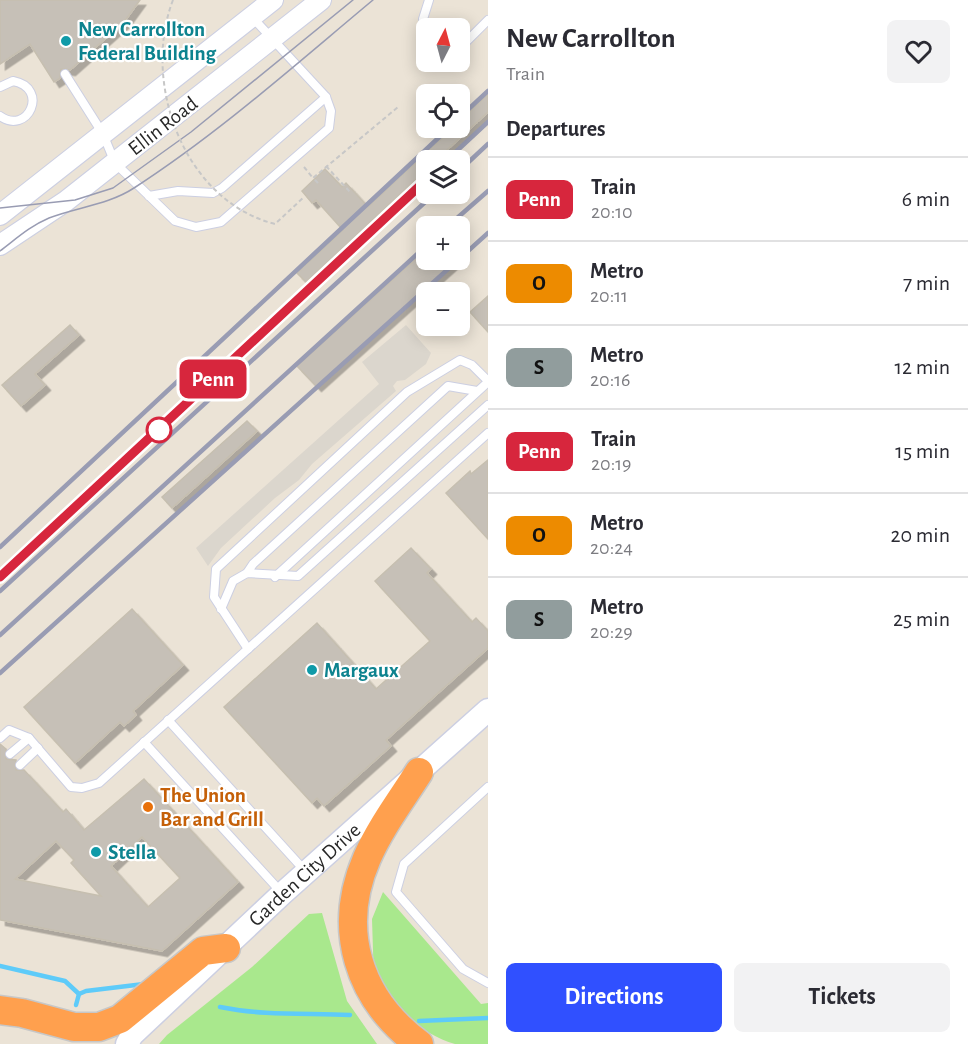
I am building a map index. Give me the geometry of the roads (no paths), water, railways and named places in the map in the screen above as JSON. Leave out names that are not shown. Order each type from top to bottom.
[{"type":"highway","points":[[419,772],[367,857],[358,882],[354,925],[356,955],[364,980],[392,1023],[419,1044]]},
{"type":"highway","points":[[0,1010],[22,1013],[74,1027],[99,1027],[120,1019],[203,951],[226,948]]},
{"type":"main road","name":"Garden City Drive","points":[[127,1044],[139,1029],[283,893],[488,710]]},
{"type":"street","name":"Ellin Road","points":[[0,215],[273,0]]},
{"type":"street","name":"Ellin Road","points":[[0,245],[66,201],[321,0]]},
{"type":"lane","points":[[423,18],[429,0]]},
{"type":"lane","points":[[65,74],[103,134],[115,163],[175,221],[196,227],[221,222],[329,128],[331,111],[326,97],[251,17]]},
{"type":"lane","points":[[470,38],[488,20]]},
{"type":"lane","points":[[0,87],[13,81],[25,85],[33,102],[31,109],[22,119],[9,121],[0,116]]},
{"type":"lane","points":[[149,196],[178,191],[213,193],[222,189],[326,97]]},
{"type":"lane","points":[[248,649],[220,609],[213,592],[216,569],[407,392],[460,360],[472,364],[488,382],[275,577]]},
{"type":"lane","points":[[220,609],[233,581],[247,573],[252,564],[448,386],[477,392]]},
{"type":"lane","points":[[247,573],[275,577],[298,576],[488,405]]},
{"type":"lane","points":[[0,738],[9,730],[29,738],[71,787],[82,788],[99,783],[488,433]]},
{"type":"lane","points":[[168,720],[306,872]]},
{"type":"lane","points":[[10,754],[29,738]]},
{"type":"lane","points":[[144,742],[283,893]]},
{"type":"lane","points":[[20,765],[38,748]]},
{"type":"lane","points":[[488,787],[404,864],[396,892],[463,969],[488,983]]},
{"type":"waterway","points":[[0,966],[65,981],[79,994]]},
{"type":"waterway","points":[[76,1005],[79,994],[86,991],[144,984]]},
{"type":"waterway","points":[[220,1007],[269,1013],[350,1015]]},
{"type":"waterway","points":[[419,1021],[488,1018]]},
{"type":"tram line","points":[[0,208],[75,200],[113,188],[191,132],[353,0]]},
{"type":"tram line","points":[[0,251],[42,221],[103,202],[134,188],[196,145],[286,74],[373,0]]},
{"type":"railway","points":[[470,108],[488,91]]},
{"type":"railway","points":[[458,150],[488,122]]},
{"type":"railway","points":[[0,547],[438,138]]},
{"type":"railway","points":[[470,161],[488,144]]},
{"type":"railway","points":[[0,577],[416,189]]},
{"type":"railway","points":[[459,216],[488,191]]},
{"type":"railway","points":[[0,591],[423,204]]},
{"type":"railway","points":[[0,673],[488,233]]},
{"type":"railway","points":[[0,635],[416,255]]},
{"type":"train","name":"Penn","points":[[0,577],[416,189]]},
{"type":"place","name":"New Carrollton Federal Building","points":[[66,41]]},
{"type":"place","name":"Margaux","points":[[312,670]]},
{"type":"place","name":"The Union Bar and Grill","points":[[148,807]]},
{"type":"place","name":"Stella","points":[[96,852]]}]
